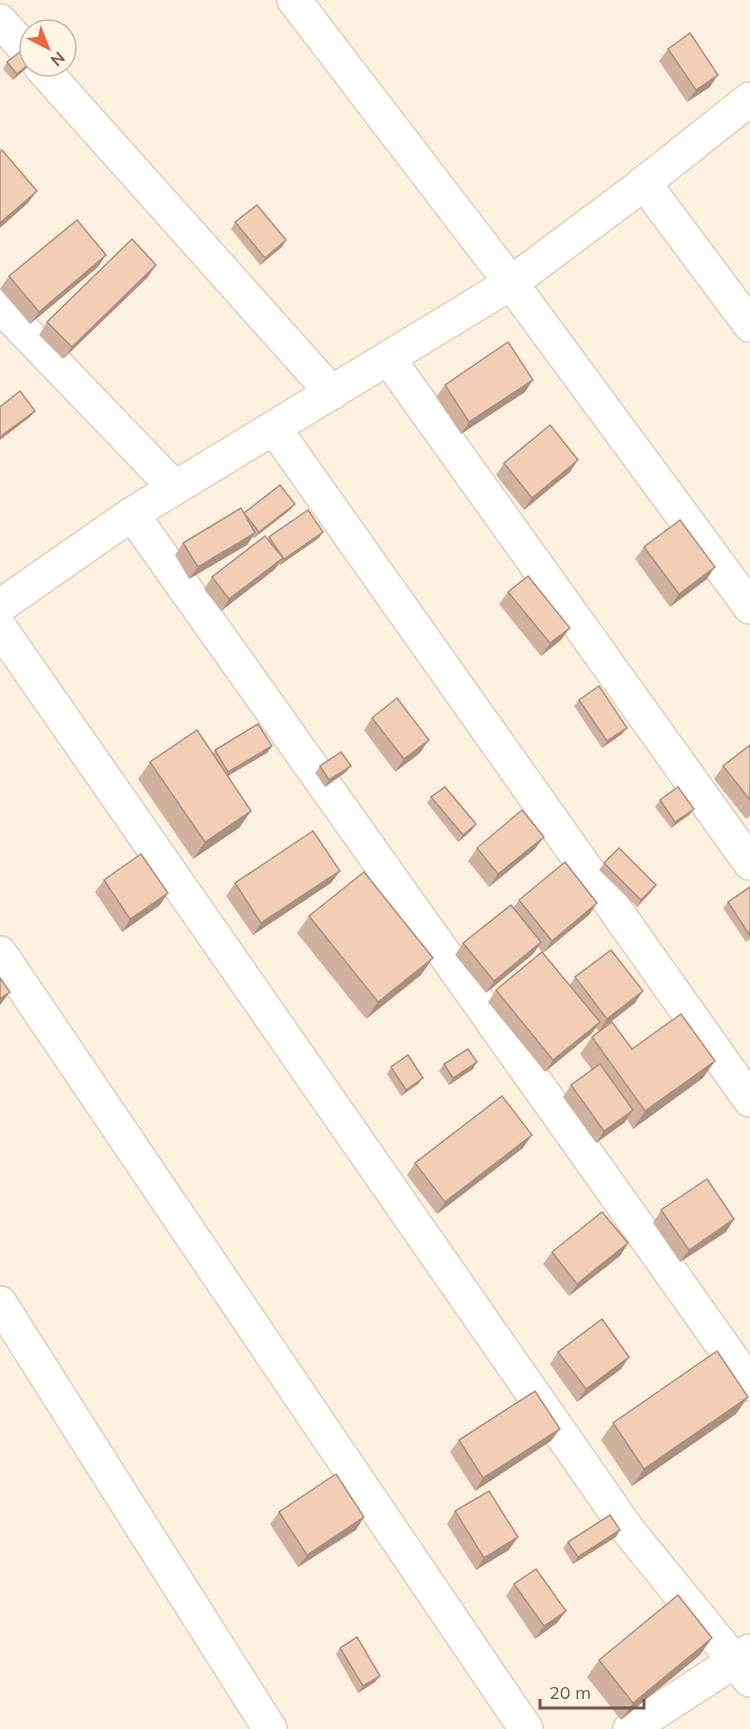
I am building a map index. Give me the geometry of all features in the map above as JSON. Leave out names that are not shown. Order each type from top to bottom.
[{"type":"street","points":[[294,0],[511,283],[750,608]]},
{"type":"street","points":[[0,21],[18,41]]},
{"type":"street","points":[[51,78],[332,393]]},
{"type":"street","points":[[630,1729],[745,1664],[628,1530],[1,608],[132,514],[511,283],[644,183],[750,99]]},
{"type":"street","points":[[644,183],[750,325]]},
{"type":"street","points":[[0,306],[175,488]]},
{"type":"street","points":[[388,358],[750,863]]},
{"type":"street","points":[[274,428],[750,1100]]},
{"type":"street","points":[[132,514],[750,1384]]},
{"type":"street","points":[[0,953],[526,1729]]},
{"type":"street","points":[[0,1303],[270,1729]]},
{"type":"building","points":[[690,33],[718,75],[696,90],[668,49]]},
{"type":"building","points":[[18,53],[18,73],[17,74],[7,62]]},
{"type":"building","points":[[2,150],[37,191],[0,223],[0,151]]},
{"type":"building","points":[[257,205],[286,240],[265,258],[235,222]]},
{"type":"building","points":[[77,220],[106,255],[39,312],[9,276]]},
{"type":"building","points":[[132,239],[156,265],[72,347],[47,322]]},
{"type":"building","points":[[508,342],[533,380],[469,422],[445,385]]},
{"type":"building","points":[[20,391],[35,411],[0,437],[0,407]]},
{"type":"building","points":[[550,425],[578,460],[532,498],[504,463]]},
{"type":"building","points":[[280,485],[295,504],[259,532],[244,513]]},
{"type":"building","points":[[241,508],[255,533],[198,567],[183,543]]},
{"type":"building","points":[[308,510],[323,532],[284,559],[269,537]]},
{"type":"building","points":[[680,520],[715,567],[679,594],[644,547]]},
{"type":"building","points":[[265,536],[283,558],[229,599],[212,577]]},
{"type":"building","points":[[528,576],[570,628],[550,643],[508,592]]},
{"type":"building","points":[[599,686],[627,728],[607,741],[579,700]]},
{"type":"building","points":[[397,698],[429,740],[404,759],[372,718]]},
{"type":"building","points":[[258,724],[272,746],[228,772],[215,750]]},
{"type":"building","points":[[197,730],[251,811],[205,842],[150,762]]},
{"type":"building","points":[[750,745],[750,800],[723,766]]},
{"type":"building","points":[[341,752],[351,766],[329,780],[320,766]]},
{"type":"building","points":[[445,787],[476,824],[463,835],[431,797]]},
{"type":"building","points":[[678,787],[694,809],[675,822],[660,800]]},
{"type":"building","points":[[522,810],[544,837],[498,874],[477,848]]},
{"type":"building","points":[[313,831],[340,871],[261,923],[235,883]]},
{"type":"building","points":[[619,848],[656,885],[641,900],[604,863]]},
{"type":"building","points":[[141,854],[168,893],[130,919],[104,880]]},
{"type":"building","points":[[565,862],[597,903],[552,941],[519,900]]},
{"type":"building","points":[[364,872],[433,958],[378,1002],[309,916]]},
{"type":"building","points":[[750,887],[750,936],[728,902]]},
{"type":"building","points":[[511,905],[541,942],[494,981],[463,943]]},
{"type":"building","points":[[611,950],[643,991],[607,1019],[575,977]]},
{"type":"building","points":[[542,952],[600,1022],[553,1060],[496,990]]},
{"type":"building","points":[[0,978],[10,992],[0,999]]},
{"type":"building","points":[[681,1014],[715,1061],[645,1111],[592,1037],[612,1022],[632,1049]]},
{"type":"building","points":[[468,1049],[477,1062],[453,1078],[444,1064]]},
{"type":"building","points":[[408,1055],[423,1078],[406,1090],[391,1067]]},
{"type":"building","points":[[600,1064],[633,1110],[604,1131],[571,1085]]},
{"type":"building","points":[[502,1096],[532,1135],[445,1202],[415,1163]]},
{"type":"building","points":[[707,1179],[734,1219],[689,1250],[661,1210]]},
{"type":"building","points":[[602,1212],[628,1243],[577,1284],[552,1252]]},
{"type":"building","points":[[602,1319],[629,1357],[586,1389],[558,1352]]},
{"type":"building","points":[[717,1351],[748,1397],[644,1469],[613,1423]]},
{"type":"building","points":[[535,1391],[560,1429],[483,1478],[459,1440]]},
{"type":"building","points":[[336,1474],[364,1517],[307,1555],[279,1512]]},
{"type":"building","points":[[489,1491],[518,1537],[484,1558],[455,1511]]},
{"type":"building","points":[[610,1515],[620,1530],[578,1557],[568,1542]]},
{"type":"building","points":[[536,1569],[566,1611],[544,1626],[514,1584]]},
{"type":"building","points":[[678,1595],[712,1638],[633,1703],[599,1660]]},
{"type":"building","points":[[357,1637],[380,1676],[363,1686],[340,1648]]}]
